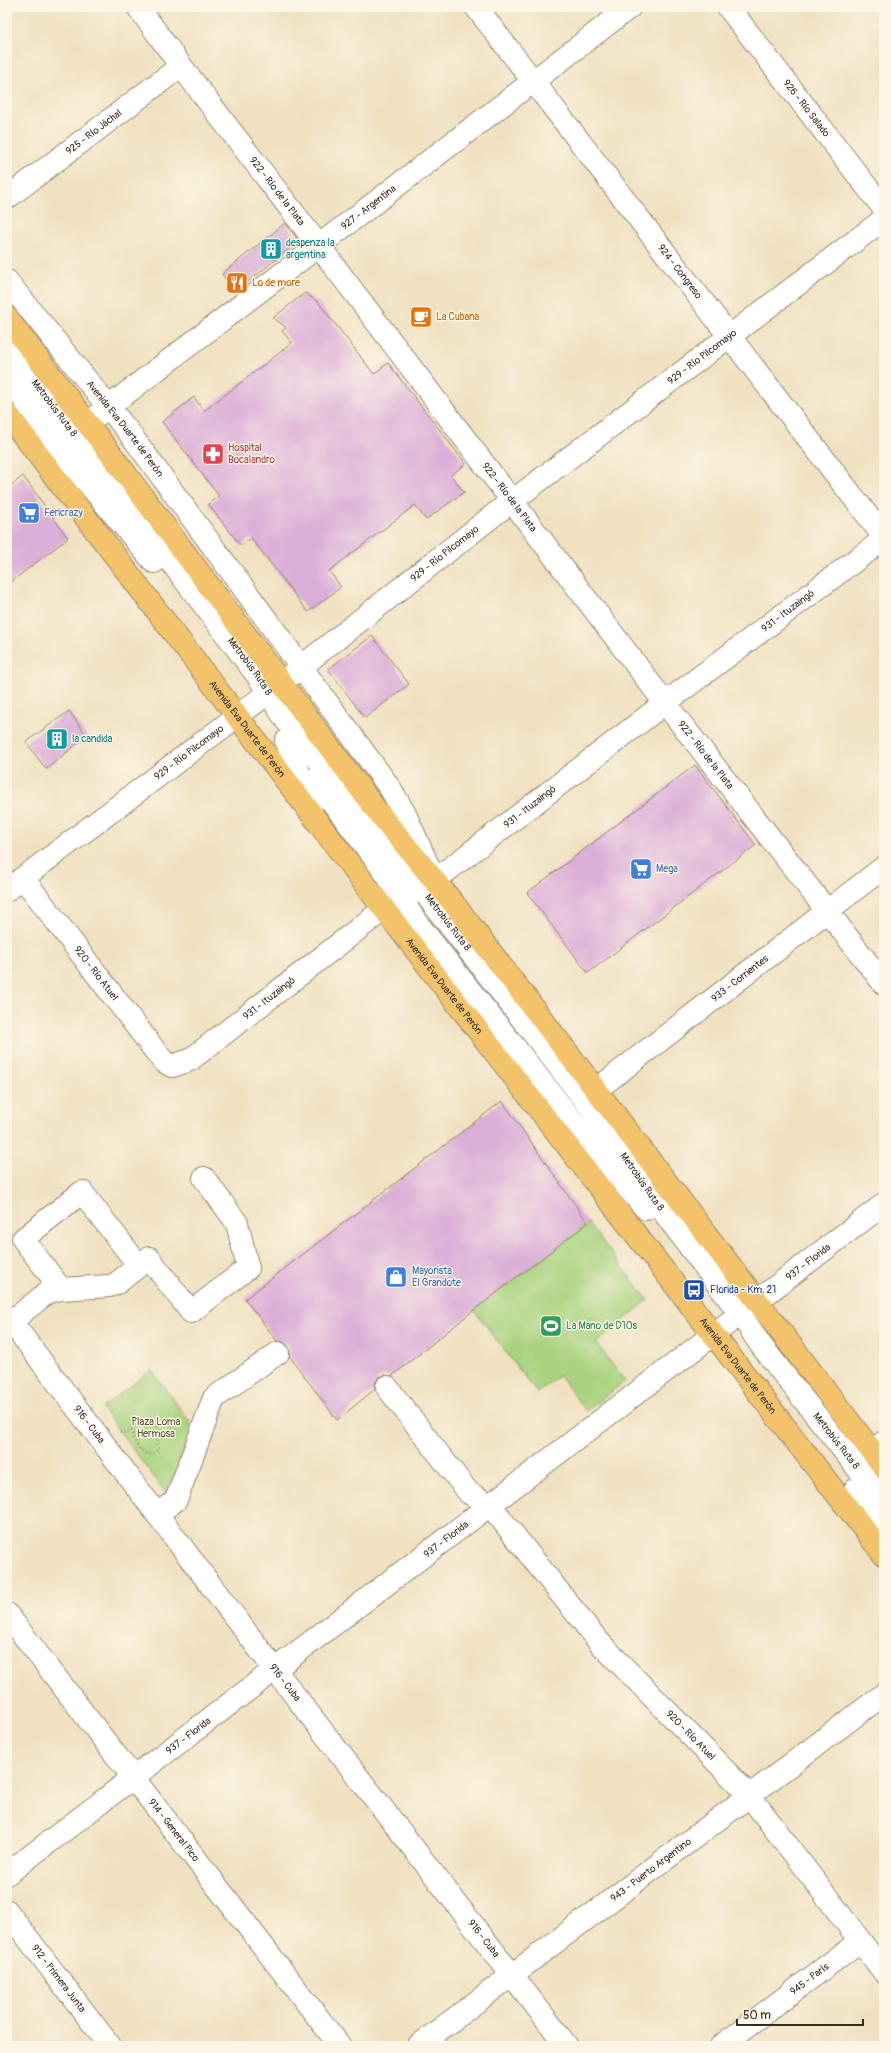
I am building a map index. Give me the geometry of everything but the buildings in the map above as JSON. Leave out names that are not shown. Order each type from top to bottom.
[{"type":"main road","name":"Avenida Eva Duarte de Perón","points":[[7,318],[88,423],[269,692],[377,811],[428,884],[596,1090],[736,1319],[884,1556]]},
{"type":"main road","name":"Avenida Eva Duarte de Perón","points":[[7,414],[309,811],[393,904],[736,1319],[880,1454]]},
{"type":"main road","points":[[309,811],[340,834],[393,904]]},
{"type":"street","name":"922 - Río de la Plata","points":[[138,7],[181,66],[665,703],[884,984]]},
{"type":"street","name":"924 - Congreso","points":[[476,7],[532,82],[730,336],[884,538]]},
{"type":"street","name":"927 - Argentina","points":[[88,423],[630,7]]},
{"type":"street","name":"926 - Río Salado","points":[[728,7],[884,209]]},
{"type":"street","name":"925 - Río Jáchal","points":[[7,198],[181,66]]},
{"type":"street","name":"929 - Río Pilcomayo","points":[[15,884],[269,692],[512,501],[884,219]]},
{"type":"street","name":"Avenida Eva Duarte de Perón","points":[[7,281],[58,346],[109,407],[390,788],[404,812],[428,884]]},
{"type":"street","name":"Metrobús Ruta 8","points":[[7,346],[248,662],[269,692],[286,741],[387,875],[393,904]]},
{"type":"street","name":"Metrobús Ruta 8","points":[[7,377],[75,468],[189,603],[269,692]]},
{"type":"street","name":"931 - Ituzaingó","points":[[172,1066],[190,1060],[393,904],[428,884],[884,538]]},
{"type":"street","points":[[286,741],[306,789],[340,834]]},
{"type":"street","name":"933 - Corrientes","points":[[596,1090],[827,909],[884,867]]},
{"type":"street","name":"920 - Río Atuel","points":[[15,884],[163,1061],[172,1066]]},
{"type":"street","name":"Metrobús Ruta 8","points":[[428,884],[587,1103],[736,1319],[884,1527]]},
{"type":"street","points":[[8,1321],[48,1292],[61,1289],[110,1286],[117,1283],[149,1258],[191,1312],[248,1268],[237,1223],[204,1178]]},
{"type":"street","points":[[61,1289],[23,1239],[82,1192],[139,1266]]},
{"type":"street","name":"937 - Florida","points":[[7,1874],[736,1319],[884,1204]]},
{"type":"street","name":"Metrobús Ruta 8","points":[[736,1319],[760,1344],[884,1502]]},
{"type":"street","name":"916 - Cuba","points":[[8,1321],[275,1670],[567,2046]]},
{"type":"street","points":[[157,1514],[176,1500],[214,1398],[278,1353]]},
{"type":"street","points":[[387,1387],[469,1493],[490,1505]]},
{"type":"street","name":"920 - Río Atuel","points":[[490,1505],[606,1650],[749,1795],[884,1972]]},
{"type":"street","name":"914 - General Pico","points":[[7,1614],[340,2046]]},
{"type":"street","name":"943 - Puerto Argentino","points":[[418,2046],[511,1974],[884,1694]]},
{"type":"street","name":"912 - Primera Junta","points":[[7,1911],[107,2045]]},
{"type":"street","name":"945 - París","points":[[721,2046],[860,1941]]},
{"type":"path","points":[[148,1420],[153,1421],[162,1433],[157,1441],[159,1449],[150,1456],[143,1452],[139,1447],[131,1430],[132,1425],[136,1422],[148,1420]]},
{"type":"green space","name":"La Mano de D10s","points":[[588,1223],[648,1300],[596,1343],[625,1381],[586,1411],[559,1375],[537,1393],[474,1310]]},
{"type":"green space","name":"Plaza Loma Hermosa","points":[[151,1370],[196,1430],[171,1500],[102,1408]]},
{"type":"place","name":"despenza la argentina","points":[[271,249]]},
{"type":"place","name":"Lo de more","points":[[237,283]]},
{"type":"place","name":"La Cubana","points":[[421,317]]},
{"type":"place","name":"Hospital Bocalandro","points":[[213,454]]},
{"type":"place","name":"Fericrazy","points":[[29,513]]},
{"type":"place","name":"la candida","points":[[57,739]]},
{"type":"place","name":"Mega","points":[[641,869]]},
{"type":"place","name":"Mayorista El Grandote","points":[[396,1277]]},
{"type":"place","name":"Florida - Km. 21","points":[[694,1290]]},
{"type":"place","name":"La Mano de D10s","points":[[551,1326]]}]
